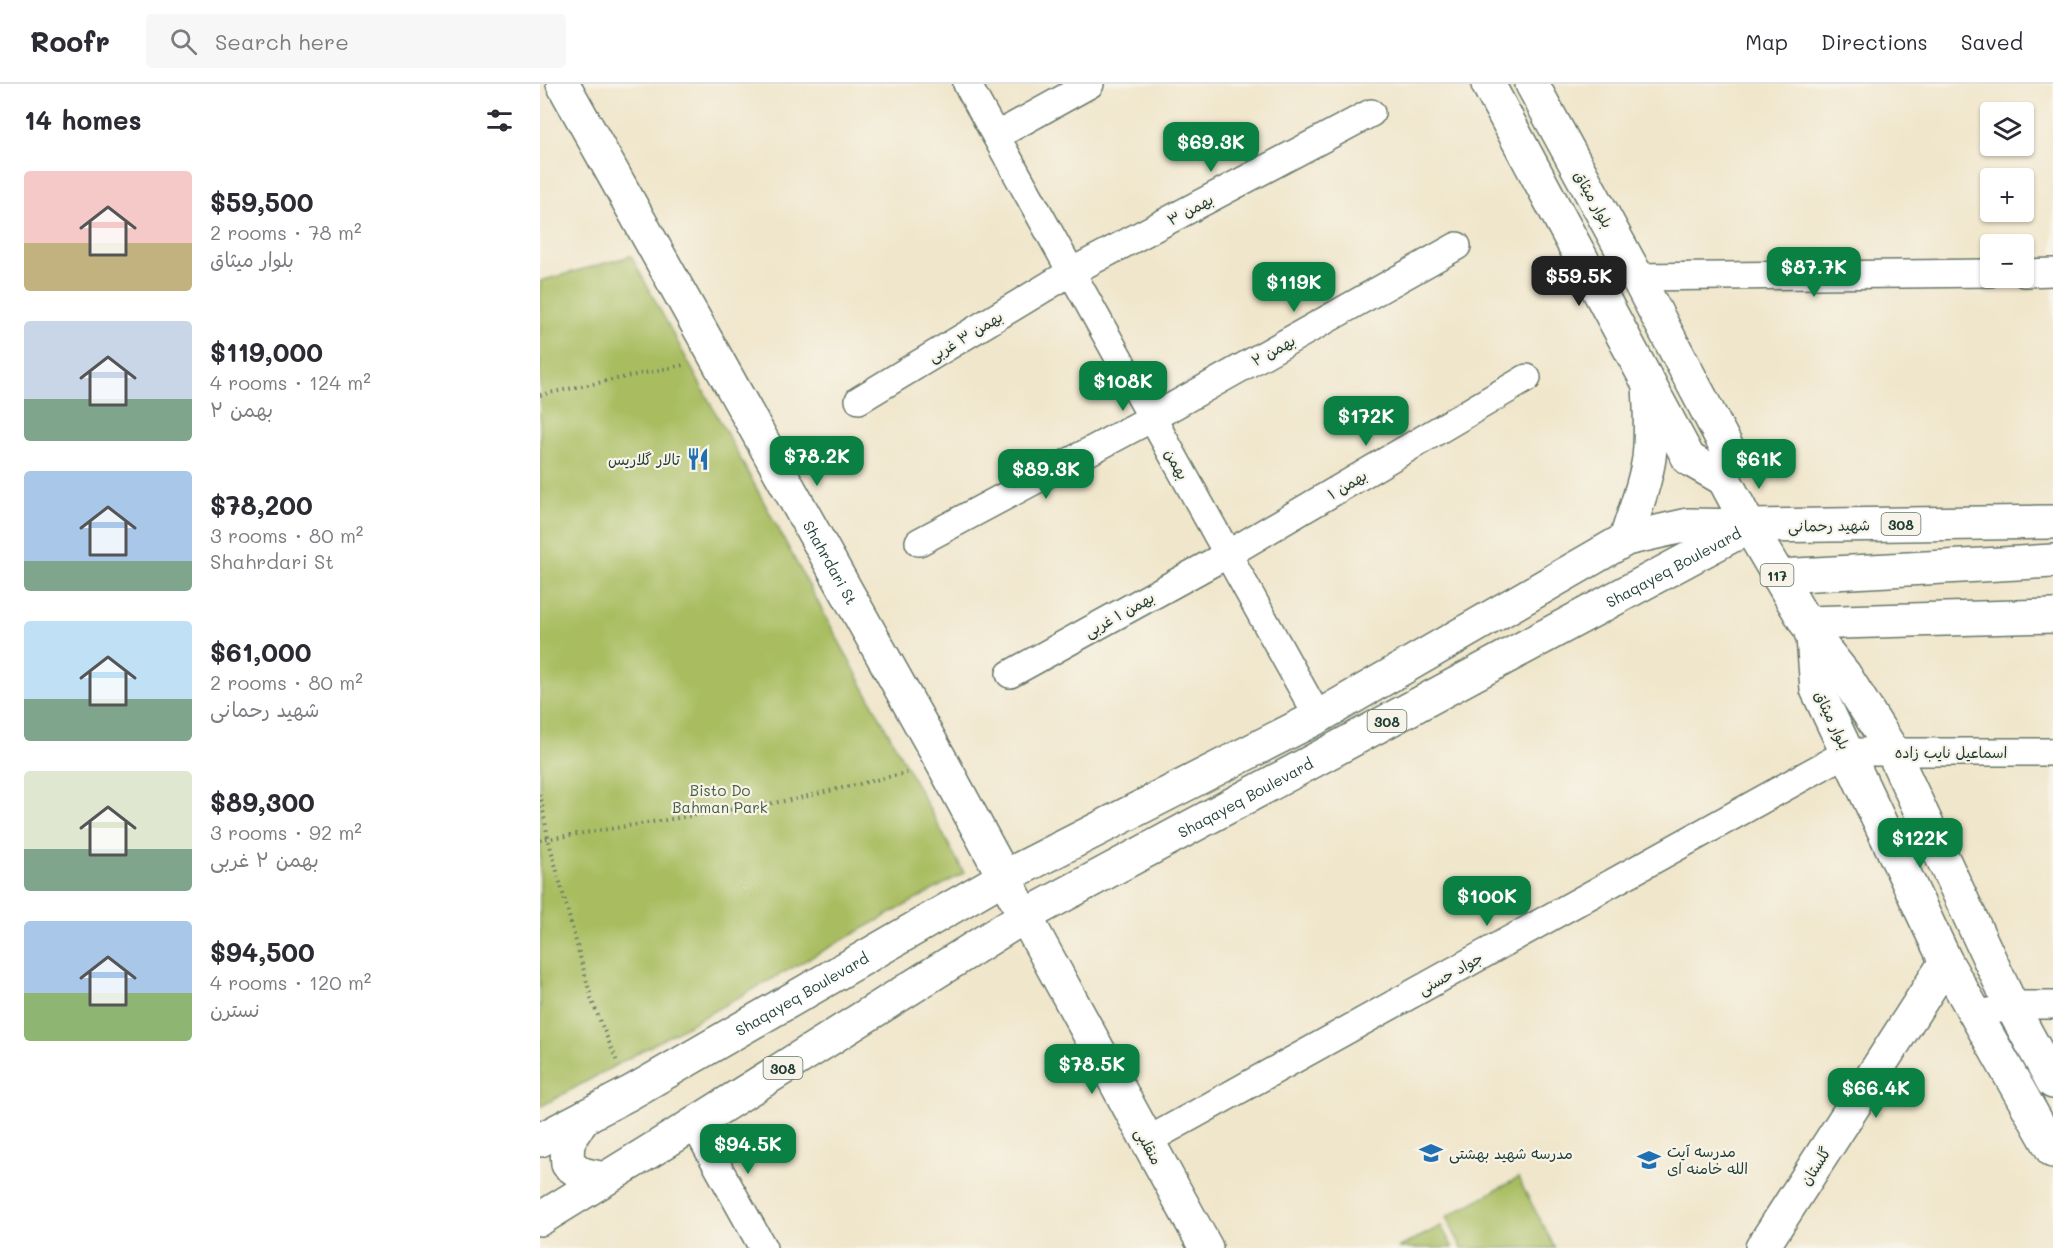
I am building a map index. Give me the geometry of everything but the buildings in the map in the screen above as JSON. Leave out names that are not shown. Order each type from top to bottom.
[{"type":"main road","name":"Shahrdari St","points":[[563,84],[943,764],[1025,916]]},
{"type":"main road","points":[[1488,84],[1689,459],[1724,479]]},
{"type":"main road","name":"بلوار میثاق","points":[[1532,84],[1727,448],[1724,479]]},
{"type":"main road","points":[[1626,539],[1642,489],[1648,459],[1651,425],[1648,384]]},
{"type":"main road","name":"117","points":[[1724,479],[1809,630]]},
{"type":"main road","name":"شهید رحمانی","points":[[1749,526],[2053,522]]},
{"type":"main road","name":"Shaqayeq Boulevard","points":[[540,1140],[630,1093],[1004,877],[1318,717],[1626,539],[1688,525],[1749,526]]},
{"type":"main road","name":"Shaqayeq Boulevard","points":[[540,1219],[1025,916],[1749,526]]},
{"type":"main road","points":[[1778,576],[2053,561]]},
{"type":"main road","points":[[1809,630],[2053,616]]},
{"type":"main road","name":"بلوار میثاق","points":[[1809,630],[1817,689],[1946,962],[2053,1151]]},
{"type":"main road","name":"بلوار میثاق","points":[[1809,630],[1844,674],[1893,752],[2011,1005],[2053,1082]]},
{"type":"main road","name":"منقلبی","points":[[1025,916],[1206,1248]]},
{"type":"main road","name":"گلستان","points":[[1762,1248],[1946,962]]},
{"type":"main road","points":[[586,1116],[566,1147],[568,1164],[582,1174],[605,1179]]},
{"type":"street","name":"بهمن","points":[[967,84],[1318,717]]},
{"type":"street","points":[[996,136],[1090,84]]},
{"type":"street","name":"بهمن ۳","points":[[1071,272],[1371,113]]},
{"type":"street","name":"بهمن ۲","points":[[919,542],[1152,418],[1457,246]]},
{"type":"street","name":"بهمن ۳ غربی","points":[[859,400],[1071,272]]},
{"type":"street","points":[[2034,273],[2053,272]]},
{"type":"street","points":[[1637,278],[1980,273]]},
{"type":"street","name":"بهمن ۱","points":[[1228,554],[1527,378]]},
{"type":"street","name":"بهمن ۱ غربی","points":[[1010,674],[1228,554]]},
{"type":"street","name":"اسماعیل نایب زاده","points":[[1848,752],[2053,752]]},
{"type":"street","name":"جواد حسنی","points":[[1147,1142],[1848,752]]},
{"type":"street","points":[[1977,1016],[2011,1005],[2053,1005]]},
{"type":"street","points":[[694,1124],[762,1248]]},
{"type":"path","points":[[540,395],[716,358]]},
{"type":"path","points":[[540,840],[791,800],[943,764]]},
{"type":"path","points":[[540,794],[548,838],[592,1001],[630,1093]]},
{"type":"green space","name":"Bisto Do Bahman Park","points":[[631,256],[964,873],[540,1107],[540,281]]},
{"type":"green space","points":[[1518,1178],[1555,1248],[1462,1248],[1446,1217]]},
{"type":"green space","points":[[1441,1226],[1453,1248],[1398,1248]]},
{"type":"place","name":"تالار گلاریس","points":[[698,459]]},
{"type":"place","name":"مدرسه شهید بهشتی","points":[[1431,1153]]},
{"type":"place","name":"مدرسه آیت الله خامنه ای","points":[[1649,1160]]}]
